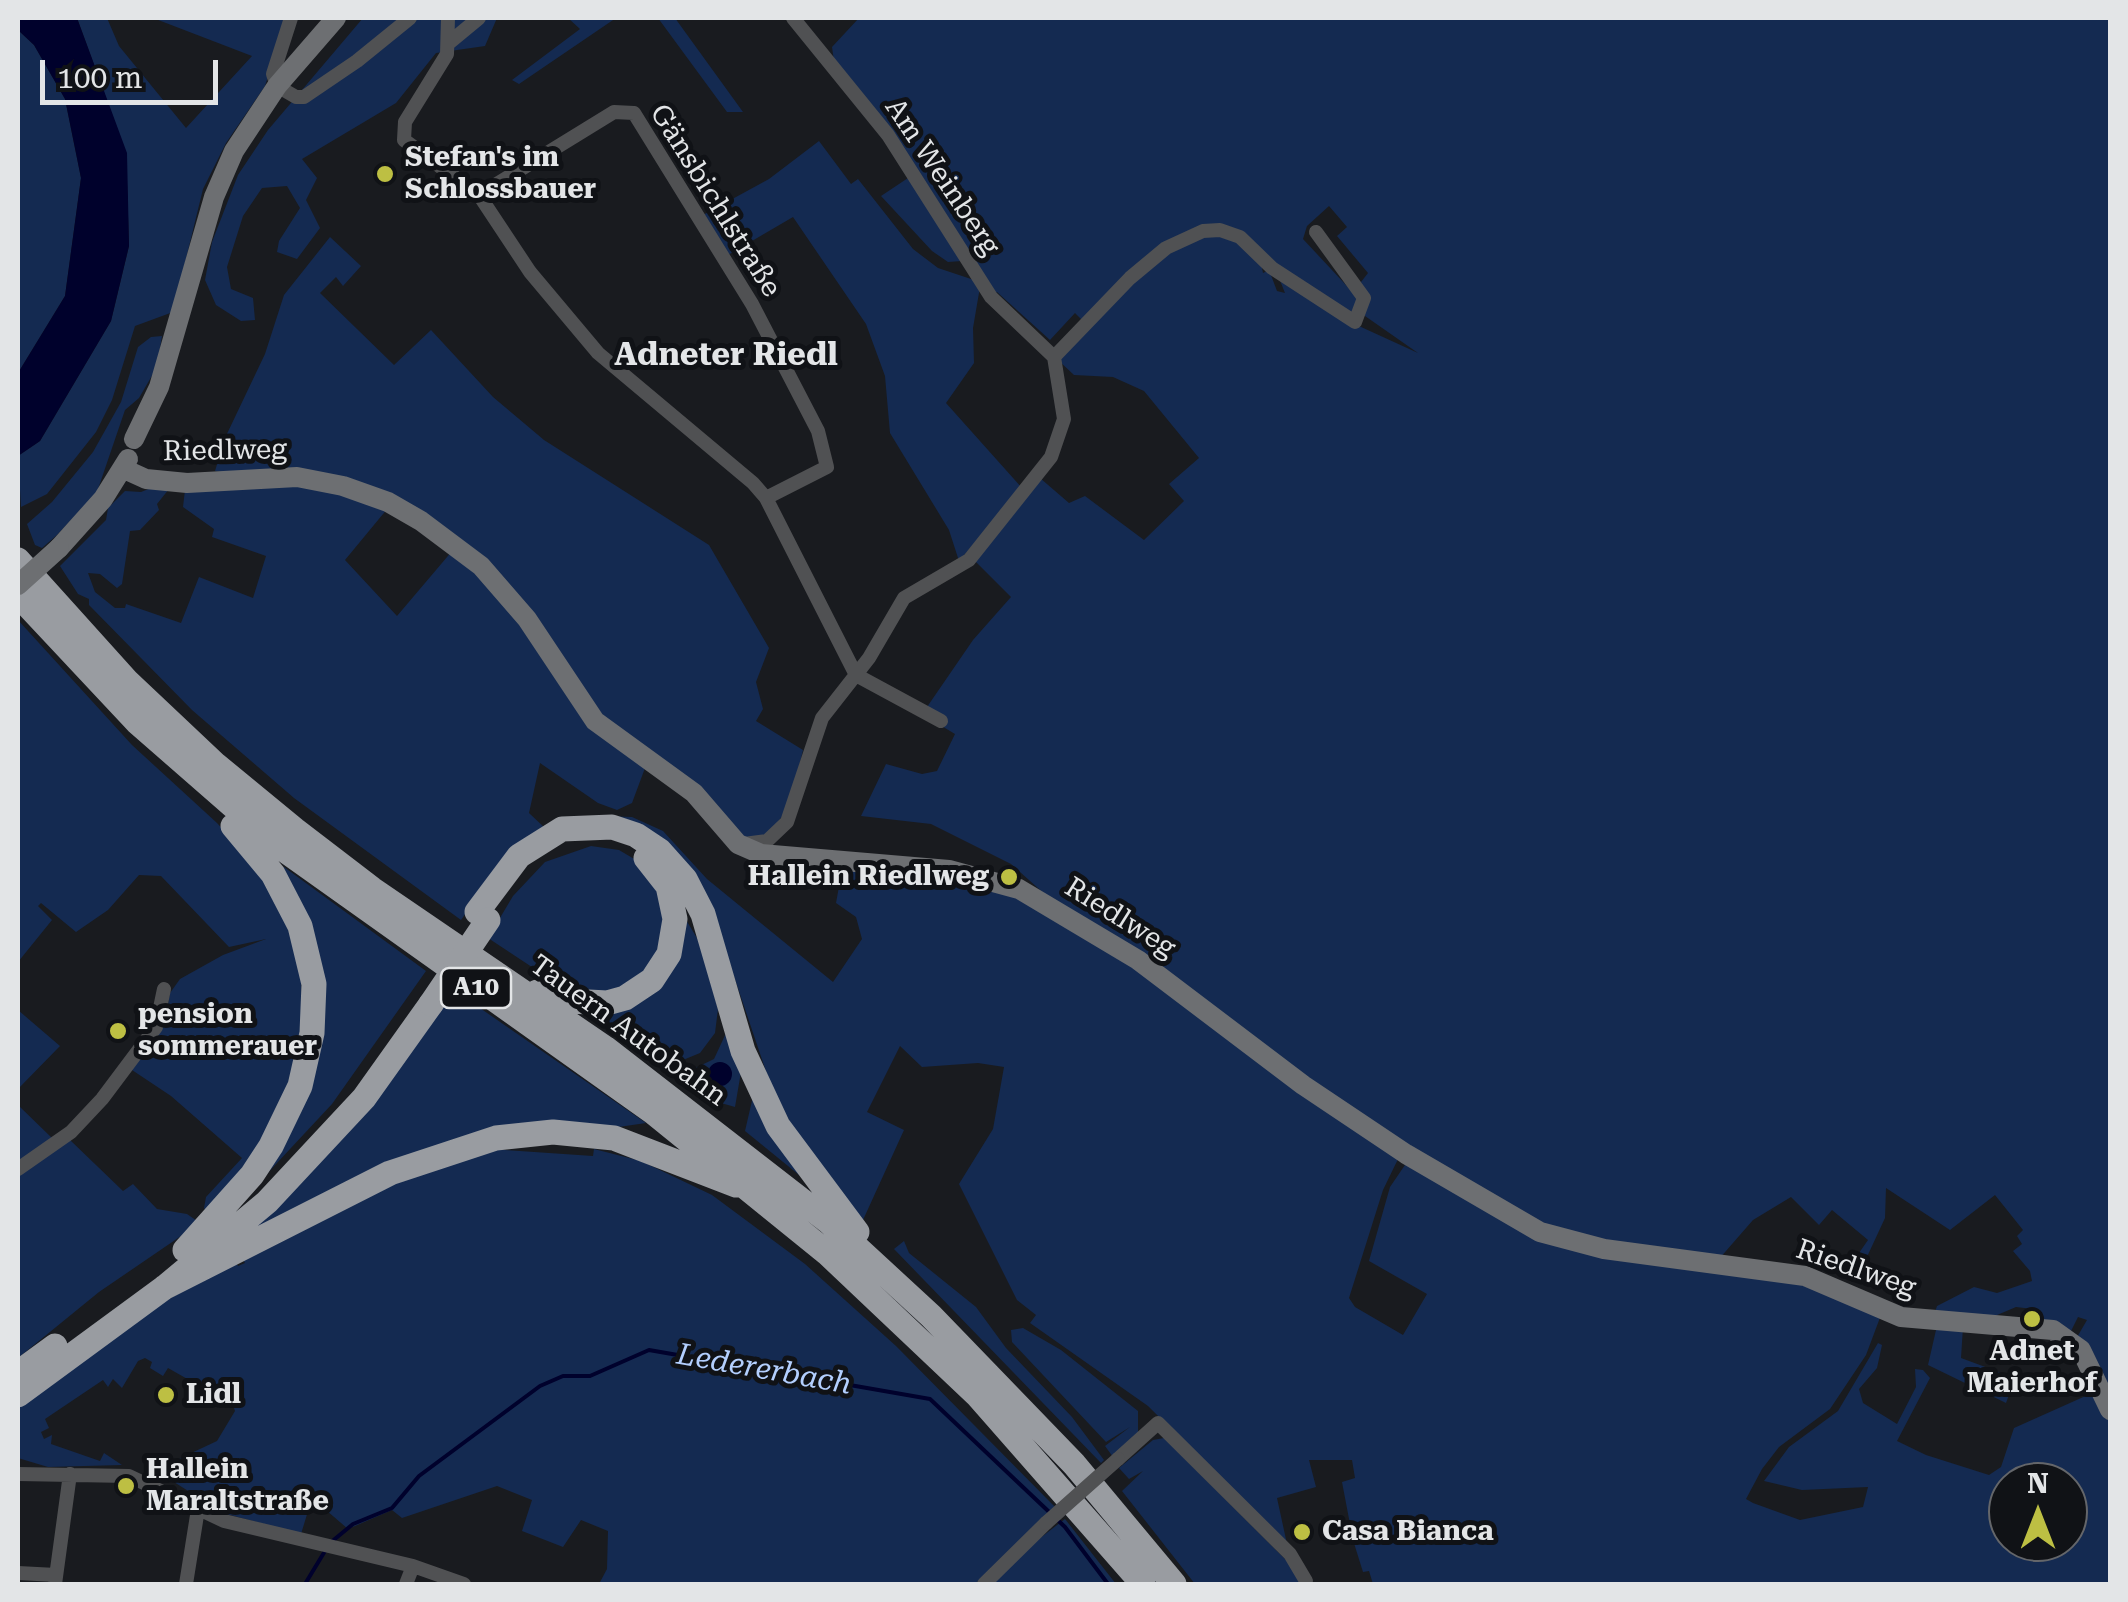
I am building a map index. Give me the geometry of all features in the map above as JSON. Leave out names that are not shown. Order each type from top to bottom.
[{"type":"highway","name":"Tauern Autobahn","points":[[18,560],[127,681],[216,765],[372,889],[522,990],[704,1121],[866,1256],[973,1358],[1074,1464],[1174,1584]]},
{"type":"highway","name":"Tauern Autobahn","points":[[18,596],[100,686],[201,781],[346,897],[653,1112],[755,1191],[978,1396],[1143,1584]]},
{"type":"highway","points":[[185,1250],[252,1174],[271,1146],[300,1086],[314,1007],[309,954],[290,902],[274,874],[201,781]]},
{"type":"highway","points":[[18,1395],[166,1287],[268,1202],[328,1141],[519,856],[562,830],[612,827],[636,834],[660,851],[685,879],[703,914],[743,1050],[778,1126],[856,1232],[866,1256]]},
{"type":"highway","points":[[482,916],[522,873],[570,842],[606,840],[634,850],[668,886],[674,902],[674,938],[662,968],[640,990],[606,1003],[590,1004],[522,990]]},
{"type":"highway","points":[[18,1373],[226,1221],[320,1128],[425,1000]]},
{"type":"highway","points":[[166,1287],[390,1173],[453,1149],[512,1135],[570,1132],[614,1138],[755,1191]]},
{"type":"street","points":[[291,18],[274,74],[277,86],[288,94],[304,96],[410,18]]},
{"type":"street","points":[[18,586],[60,548],[124,468],[142,405],[178,330],[214,197],[234,150],[277,86],[336,18]]},
{"type":"street","points":[[448,18],[450,42]]},
{"type":"street","points":[[478,18],[450,42],[434,79],[404,122],[402,136],[436,166],[479,194],[530,272],[598,353],[766,498],[856,676],[941,721]]},
{"type":"street","name":"Am Weinberg","points":[[793,18],[888,136],[991,297],[1054,357]]},
{"type":"street","name":"Gänsbichlstraße","points":[[479,194],[614,112],[634,114],[752,304],[818,431],[827,467],[766,498]]},
{"type":"street","points":[[738,844],[767,841],[787,822],[822,718],[856,676],[904,598],[970,560],[1052,458],[1064,419],[1054,357],[1130,278],[1166,248],[1203,231],[1220,230],[1240,237],[1271,268],[1356,322],[1364,298],[1316,232]]},
{"type":"street","name":"Riedlweg","points":[[124,468],[146,479],[187,484],[274,476],[319,480],[376,498],[421,521],[481,566],[515,602],[595,721],[694,793],[738,844],[762,854],[949,870],[1020,889],[1138,960],[1303,1085],[1406,1154],[1540,1232],[1604,1250],[1805,1276],[1901,1317],[2053,1330],[2081,1350],[2110,1410]]},
{"type":"street","points":[[18,1169],[70,1132],[102,1099],[156,1027],[164,989]]},
{"type":"street","points":[[984,1584],[1158,1423],[1290,1554],[1306,1581]]},
{"type":"street","points":[[18,1572],[56,1580],[70,1474]]},
{"type":"street","points":[[19,1476],[129,1476],[176,1494],[198,1509],[262,1533],[413,1566],[464,1584]]},
{"type":"street","points":[[186,1584],[198,1509]]},
{"type":"street","points":[[406,1584],[413,1566]]},
{"type":"shaded area","points":[[18,18],[77,18],[127,153],[129,246],[111,321],[40,441],[18,456],[18,373],[65,296],[81,178],[65,99],[34,45],[18,30]]},
{"type":"shaded area","points":[[77,18],[107,18],[119,46],[186,128],[252,56],[153,18],[286,18],[265,86],[226,143],[203,189],[173,312],[135,326],[112,400],[96,432],[47,494],[21,507],[18,456],[40,441],[111,321],[129,246],[126,153]]},
{"type":"shaded area","points":[[363,18],[497,18],[485,46],[436,53],[396,103],[302,159],[317,178],[306,200],[320,228],[297,259],[277,252],[279,241],[300,208],[287,186],[262,188],[243,216],[227,267],[231,289],[253,298],[255,320],[241,321],[216,305],[205,280],[212,242],[238,175],[268,130]]},
{"type":"shaded area","points":[[568,18],[616,18],[519,84],[512,80],[580,29]]},
{"type":"shaded area","points":[[658,18],[675,18],[743,112],[727,112]]},
{"type":"shaded area","points":[[859,18],[2110,18],[2110,1401],[2092,1357],[2076,1339],[2087,1320],[2078,1317],[2070,1333],[2032,1321],[2033,1309],[2016,1307],[1990,1318],[1933,1318],[1937,1306],[1974,1287],[1997,1293],[2032,1281],[2030,1271],[2013,1251],[2022,1244],[2017,1236],[2023,1230],[1995,1195],[1950,1230],[1886,1188],[1885,1218],[1866,1259],[1859,1253],[1868,1240],[1832,1210],[1819,1225],[1791,1197],[1753,1220],[1719,1259],[1590,1243],[1537,1227],[1323,1095],[1200,999],[1057,905],[1011,864],[931,824],[861,816],[886,764],[922,774],[937,771],[955,734],[940,725],[944,717],[927,707],[973,640],[1011,597],[975,561],[1040,478],[1069,503],[1085,496],[1144,540],[1184,501],[1169,484],[1199,458],[1144,391],[1113,377],[1074,375],[1058,360],[1125,288],[1177,246],[1201,235],[1231,238],[1245,247],[1261,263],[1263,273],[1269,270],[1277,291],[1285,293],[1273,263],[1250,241],[1235,231],[1206,226],[1164,245],[1082,320],[1075,313],[1050,340],[997,292],[994,295],[888,132],[834,61],[832,47]],"holes":[[[1329,206],[1347,227],[1337,236],[1368,273],[1361,282],[1365,316],[1418,353],[1348,321],[1359,299],[1303,239],[1307,226]]]},
{"type":"shaded area","points":[[18,30],[34,45],[65,99],[81,178],[65,296],[18,373]]},
{"type":"shaded area","points":[[819,141],[851,184],[858,179],[913,249],[938,268],[974,280],[980,287],[973,328],[974,363],[946,403],[1022,488],[959,561],[949,530],[890,433],[885,376],[866,324],[793,217],[728,255],[703,215],[769,179]]},
{"type":"shaded area","points":[[911,176],[962,261],[948,262],[932,251],[881,196]]},
{"type":"shaded area","points":[[330,237],[361,266],[343,286],[336,277],[320,293],[394,365],[431,330],[493,397],[544,440],[709,545],[769,648],[756,682],[763,709],[756,721],[803,750],[790,805],[769,835],[746,840],[622,741],[538,629],[392,500],[215,471],[225,438],[265,354],[284,295]]},
{"type":"shaded area","points":[[162,336],[157,367],[139,398],[125,410],[97,492],[42,548],[35,545],[27,524],[52,502],[93,452],[121,402],[138,347],[151,337]]},
{"type":"shaded area","points":[[292,481],[388,508],[345,560],[397,616],[453,550],[482,571],[645,768],[632,803],[617,810],[598,803],[540,763],[529,813],[546,829],[499,866],[461,920],[294,798],[192,710],[89,605],[89,599],[78,594],[60,566],[106,520],[108,508],[125,491],[141,492],[156,486],[169,489],[157,504],[159,510],[140,530],[130,531],[122,584],[117,588],[100,574],[88,573],[95,592],[115,608],[125,608],[126,604],[181,623],[199,577],[253,598],[266,556],[212,537],[214,529],[183,507],[185,490]]},
{"type":"shaded area","points":[[18,620],[132,745],[217,823],[257,867],[300,952],[303,1026],[295,1075],[277,1119],[209,1215],[204,1208],[206,1197],[242,1158],[171,1096],[129,1068],[166,1015],[170,993],[180,979],[223,955],[266,939],[229,947],[161,876],[139,875],[108,910],[76,932],[41,903],[38,906],[52,920],[18,962]]},
{"type":"shaded area","points":[[606,816],[632,817],[663,831],[707,879],[833,982],[862,939],[856,917],[836,903],[840,881],[834,862],[990,882],[1068,918],[1399,1157],[1383,1190],[1349,1298],[1355,1307],[1403,1335],[1427,1294],[1369,1261],[1390,1187],[1407,1162],[1526,1228],[1762,1270],[1881,1315],[1866,1355],[1830,1409],[1779,1447],[1762,1469],[1746,1499],[1753,1503],[1800,1520],[1863,1507],[1868,1487],[1802,1490],[1764,1481],[1789,1447],[1838,1411],[1878,1343],[1882,1345],[1877,1368],[1859,1389],[1863,1403],[1897,1424],[1916,1387],[1915,1369],[1923,1370],[1930,1378],[1897,1441],[1926,1455],[1988,1475],[1988,1562],[2088,1562],[2088,1462],[2003,1462],[2014,1428],[2099,1390],[2110,1417],[2110,1584],[1373,1584],[1369,1571],[1363,1572],[1353,1540],[1342,1482],[1355,1478],[1352,1460],[1309,1460],[1316,1487],[1277,1498],[1287,1544],[1148,1406],[1030,1323],[1036,1315],[1017,1300],[959,1184],[993,1129],[1004,1067],[978,1063],[922,1067],[900,1046],[867,1112],[904,1130],[863,1220],[798,1137],[772,1089],[723,944]]},
{"type":"shaded area","points":[[591,846],[619,850],[641,863],[660,886],[668,913],[653,966],[624,990],[598,996],[547,977],[488,938],[513,896],[545,862]]},
{"type":"shaded area","points":[[284,867],[426,971],[332,1104],[249,1193],[318,1031],[280,871]]},
{"type":"shaded area","points":[[680,910],[700,943],[718,1009],[715,1033],[700,1053],[683,1060],[658,1059],[591,1009],[628,1002]]},
{"type":"shaded area","points":[[451,988],[646,1123],[605,1129],[557,1125],[241,1240]]},
{"type":"shaded area","points":[[18,1010],[60,1046],[18,1089]]},
{"type":"shaded area","points":[[727,1031],[741,1072],[735,1107],[721,1103],[685,1073],[714,1059]]},
{"type":"shaded area","points":[[720,1062],[729,1065],[729,1083],[720,1086],[711,1083],[708,1074],[711,1065]]},
{"type":"shaded area","points":[[754,1092],[804,1179],[745,1131]]},
{"type":"shaded area","points":[[18,1105],[53,1139],[19,1162],[18,1161]]},
{"type":"shaded area","points":[[70,1140],[123,1191],[133,1184],[157,1209],[187,1214],[200,1223],[99,1292],[18,1358],[18,1174]]},
{"type":"shaded area","points":[[490,1149],[593,1156],[594,1149],[641,1161],[712,1195],[805,1264],[896,1346],[1055,1507],[975,1584],[599,1584],[607,1569],[608,1531],[581,1520],[563,1547],[522,1531],[532,1500],[497,1486],[402,1518],[392,1510],[348,1529],[312,1498],[301,1534],[223,1513],[155,1470],[217,1441],[235,1411],[233,1405],[168,1368],[163,1376],[150,1368],[152,1362],[145,1358],[138,1361],[122,1388],[113,1379],[108,1387],[103,1380],[45,1419],[49,1428],[41,1432],[44,1439],[52,1435],[51,1444],[100,1461],[104,1453],[122,1465],[48,1467],[18,1458],[18,1407],[162,1303],[235,1261],[238,1266],[245,1263],[242,1258],[346,1202]]},
{"type":"shaded area","points":[[904,1241],[909,1253],[976,1307],[1006,1348],[1072,1417],[1104,1460],[1101,1463],[894,1249]]},
{"type":"shaded area","points":[[1963,1327],[1961,1358],[2015,1378],[2006,1403],[1928,1365],[1936,1330]]},
{"type":"shaded area","points":[[1023,1328],[1061,1350],[1138,1411],[1138,1433],[1113,1457],[1105,1446],[1130,1427],[1106,1442],[1012,1342],[1011,1330]]},
{"type":"shaded area","points":[[1164,1438],[1291,1565],[1302,1584],[1195,1584],[1122,1491],[1143,1471],[1129,1479],[1119,1468],[1153,1440]]},
{"type":"shaded area","points":[[1065,1519],[1116,1584],[988,1584],[1005,1565]]},
{"type":"waterway","name":"Ledererbach","points":[[330,1543],[353,1524],[392,1508],[419,1476],[540,1386],[563,1376],[590,1376],[649,1350],[930,1399],[1065,1527],[1108,1584]]},
{"type":"waterway","name":"Ledererbach","points":[[305,1584],[325,1551]]},
{"type":"place","name":"Stefan's im Schlossbauer","points":[[385,174]]},
{"type":"place","name":"Hallein Riedlweg","points":[[1009,877]]},
{"type":"place","name":"pension sommerauer","points":[[118,1031]]},
{"type":"place","name":"Adnet Maierhof","points":[[2032,1319]]},
{"type":"place","name":"Lidl","points":[[166,1395]]},
{"type":"place","name":"Hallein Maraltstraße","points":[[126,1486]]},
{"type":"place","name":"Casa Bianca","points":[[1302,1532]]},
{"type":"district","name":"Adneter Riedl","points":[[726,356]]}]
